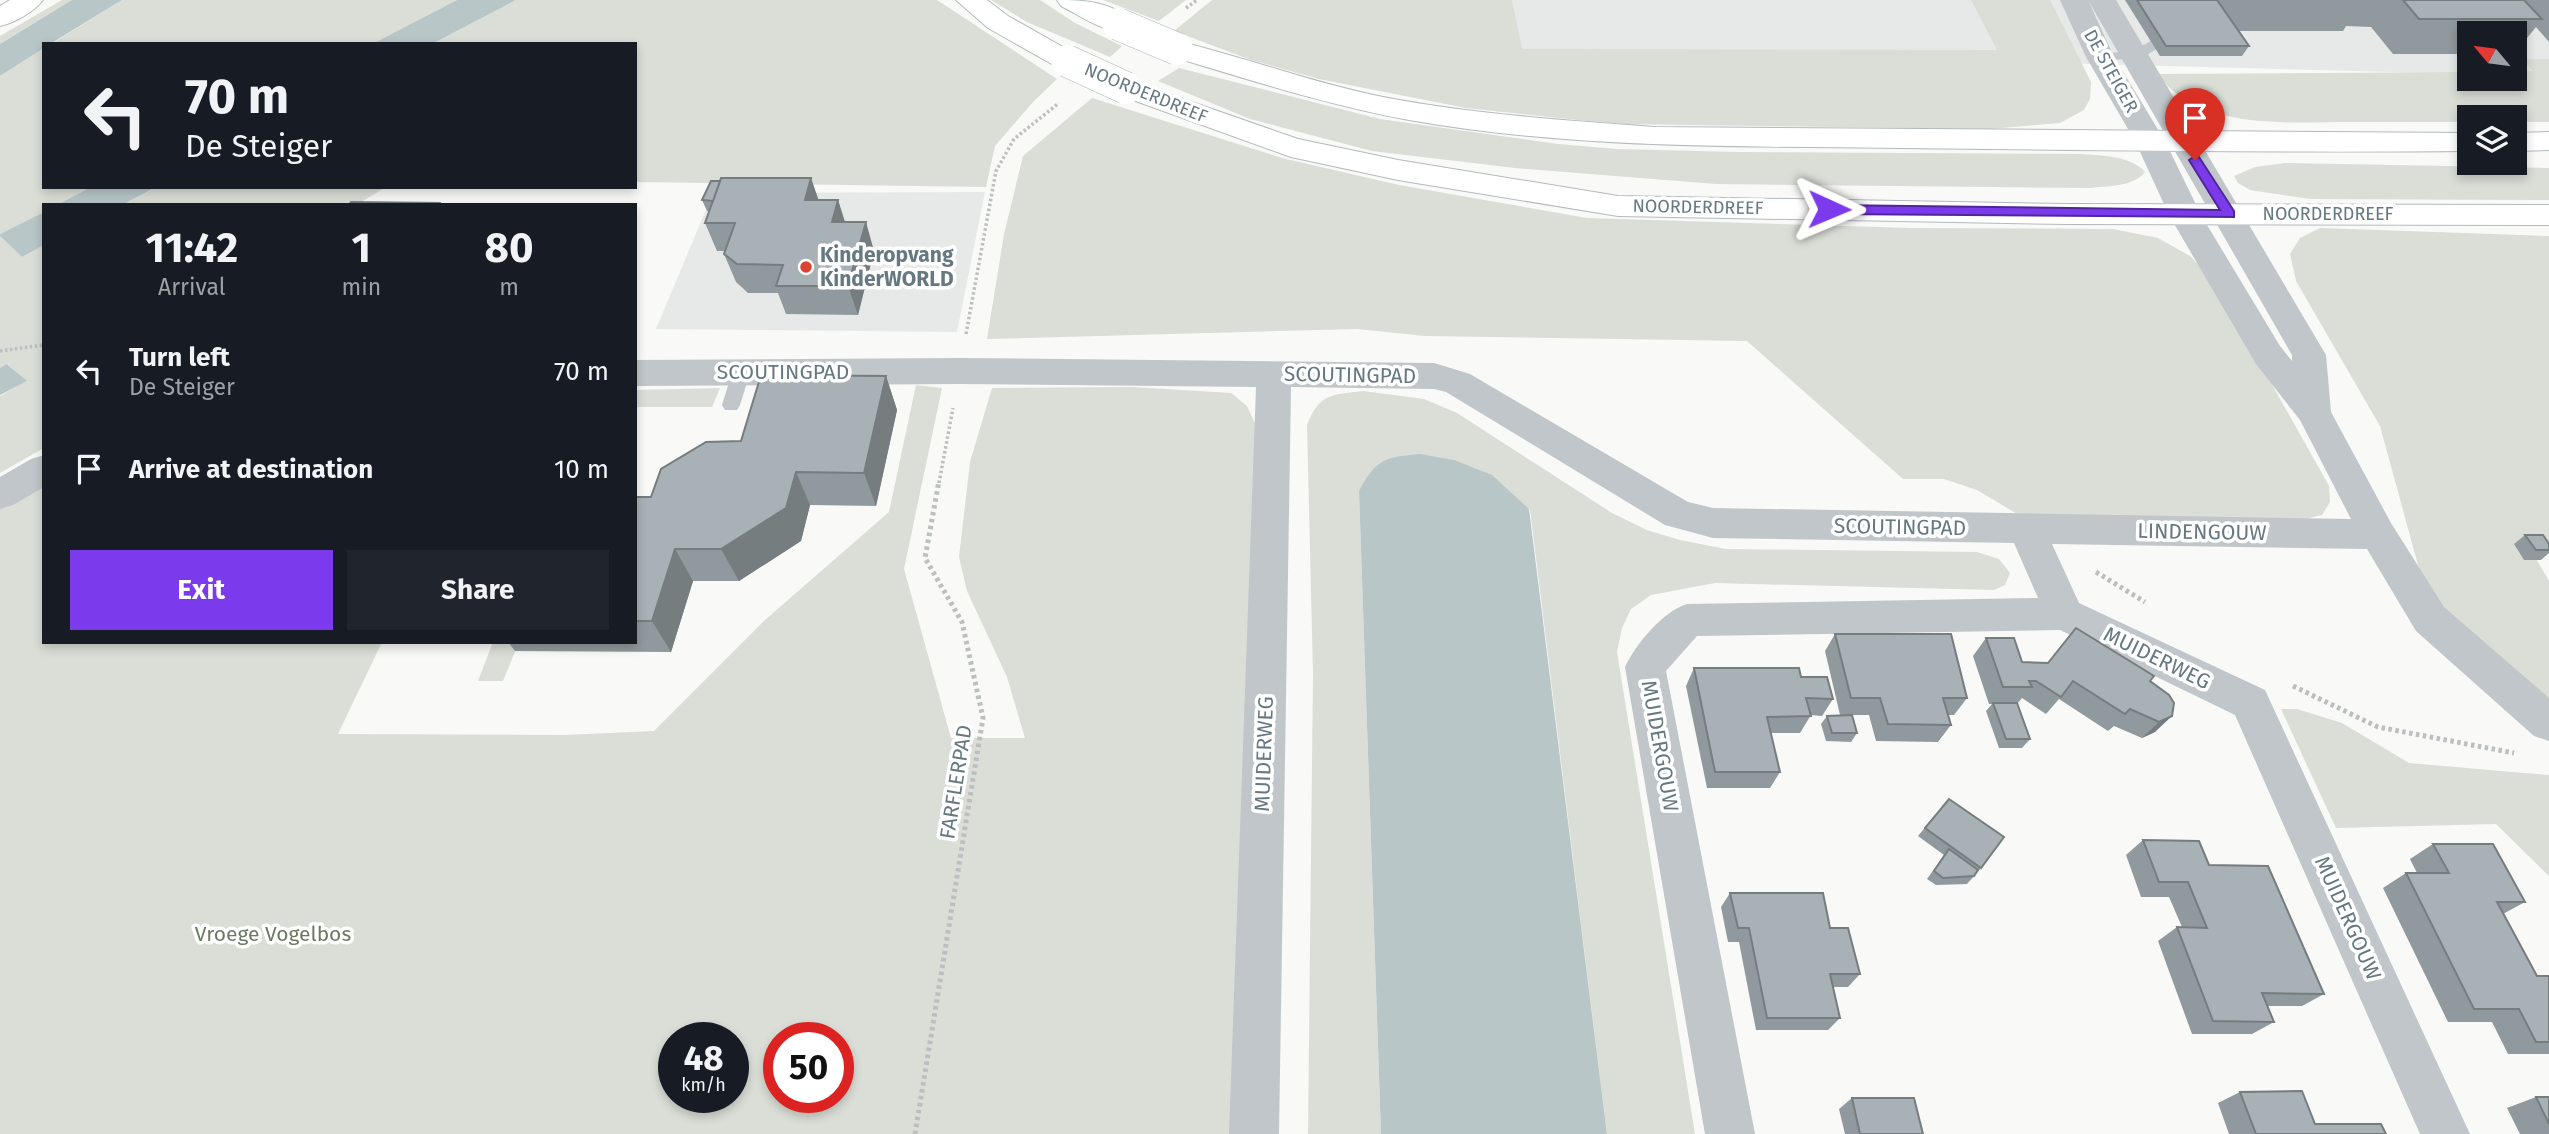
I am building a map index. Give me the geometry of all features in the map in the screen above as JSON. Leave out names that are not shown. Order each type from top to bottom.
[{"type":"main road","points":[[0,18],[29,0]]},
{"type":"main road","name":"NOORDERDREEF","points":[[970,0],[998,22],[1067,61],[1126,88],[1291,147],[1398,170],[1618,206],[2185,215],[2549,215]]},
{"type":"main road","points":[[1071,0],[1177,49],[1377,104],[1445,117],[1576,131],[1654,136],[2457,142]]},
{"type":"main road","points":[[2527,142],[2549,141]]},
{"type":"street","name":"DE STEIGER","points":[[2074,0],[2100,57],[2150,141]]},
{"type":"street","name":"DE STEIGER","points":[[2102,0],[2229,214]]},
{"type":"street","points":[[2150,141],[2185,215],[2268,355],[2313,412],[2378,534],[2430,619],[2549,723]]},
{"type":"street","points":[[2229,214],[2309,355],[2313,412]]},
{"type":"street","name":"SCOUTINGPAD","points":[[637,373],[736,389],[1274,374],[1434,376],[1458,383],[1678,515],[1713,523],[2027,529]]},
{"type":"street","name":"MUIDERWEG","points":[[1254,1134],[1274,374]]},
{"type":"street","points":[[0,495],[42,470]]},
{"type":"street","points":[[2027,529],[2064,614]]},
{"type":"street","name":"LINDENGOUW","points":[[2027,529],[2378,534]]},
{"type":"street","name":"MUIDERWEG","points":[[2064,614],[2250,703]]},
{"type":"street","name":"MUIDERGOUW","points":[[1730,1134],[1645,667],[1686,620],[2064,614]]},
{"type":"street","name":"MUIDERGOUW","points":[[2250,703],[2445,1134]]},
{"type":"lane","points":[[2100,57],[2135,56],[2185,26],[2170,0]]},
{"type":"path","points":[[1180,13],[1197,0]]},
{"type":"path","points":[[964,347],[996,171],[1004,149],[1015,135],[1060,102]]},
{"type":"path","points":[[0,351],[42,345]]},
{"type":"path","name":"FARFLERPAD","points":[[915,1134],[983,718],[962,622],[925,558],[953,405]]},
{"type":"shaded area","points":[[72,0],[122,0],[53,42],[42,42],[42,49],[0,76],[0,44]]},
{"type":"shaded area","points":[[457,0],[516,0],[436,42],[376,42]]},
{"type":"shaded area","points":[[1430,0],[2549,0],[2549,76],[2527,75],[2527,21],[2457,21],[2457,74],[1434,47]]},
{"type":"shaded area","points":[[87,189],[152,189],[126,203],[61,203]]},
{"type":"shaded area","points":[[985,192],[957,332],[656,329],[713,193]]},
{"type":"shaded area","points":[[42,213],[42,246],[22,257],[0,234]]},
{"type":"shaded area","points":[[7,364],[27,381],[0,395],[0,368]]},
{"type":"shaded area","points":[[1420,454],[1454,460],[1492,475],[1529,509],[1607,1134],[1381,1134],[1359,491],[1371,472],[1383,462]]},
{"type":"green space","points":[[62,0],[72,0],[0,44],[0,36]]},
{"type":"green space","points":[[122,0],[457,0],[376,42],[54,42]]},
{"type":"green space","points":[[516,0],[937,0],[1057,79],[995,146],[986,187],[637,182],[637,42],[436,42]]},
{"type":"green space","points":[[991,0],[1040,0],[1075,23],[1122,46],[1110,57],[1027,22]]},
{"type":"green space","points":[[1103,0],[1186,0],[1159,21]]},
{"type":"green space","points":[[1212,0],[1512,0],[1522,49],[1997,50],[1971,0],[2050,0],[2091,82],[2090,99],[2084,110],[2060,123],[1988,129],[1616,124],[1466,108],[1319,79],[1251,60],[1174,31]]},
{"type":"green space","points":[[42,49],[42,189],[87,189],[61,203],[42,203],[42,213],[0,234],[0,76]]},
{"type":"green space","points":[[2527,59],[2549,59],[2549,122],[2527,122],[2527,105],[2457,105],[2457,122],[2300,123],[2246,119],[2196,106],[2175,92],[2158,74],[2457,72],[2457,91],[2527,91],[2527,71],[2533,71],[2527,64]]},
{"type":"green space","points":[[1179,68],[1380,119],[1558,144],[1617,149],[1740,152],[2080,154],[2124,160],[2145,172],[2134,181],[2090,188],[1716,184],[1515,168],[1372,151],[1250,119],[1158,81]]},
{"type":"green space","points":[[1092,98],[1282,158],[1399,185],[1587,218],[1911,228],[2113,229],[2158,238],[2190,256],[2214,281],[2329,486],[2330,502],[2322,515],[2305,519],[2019,515],[1977,490],[1944,479],[1903,479],[1747,341],[1425,336],[1357,329],[987,339],[1004,234],[1023,156]]},
{"type":"green space","points":[[2285,163],[2457,166],[2457,175],[2527,175],[2527,168],[2549,168],[2549,200],[2310,199],[2250,190],[2238,183],[2234,176],[2255,167]]},
{"type":"green space","points":[[152,189],[383,189],[359,203],[126,203]]},
{"type":"green space","points":[[2320,228],[2549,236],[2549,549],[2531,550],[2549,581],[2549,708],[2457,633],[2421,576],[2380,426],[2296,281],[2290,254],[2300,238]]},
{"type":"green space","points":[[0,236],[22,257],[42,246],[42,449],[0,473],[0,396],[26,381],[8,364],[0,368]]},
{"type":"green space","name":"Vroege Vogelbos","points":[[916,385],[942,388],[904,569],[951,738],[1025,738],[1007,677],[967,591],[959,557],[970,462],[992,388],[1133,387],[1231,393],[1247,406],[1256,426],[1234,1134],[0,1134],[0,508],[42,483],[42,644],[381,644],[338,734],[565,735],[654,731],[765,620],[889,512]]},
{"type":"green space","points":[[720,388],[712,407],[637,407],[637,390]]},
{"type":"green space","points":[[1363,391],[1424,399],[1457,413],[1612,513],[1647,530],[1680,540],[1726,549],[1977,552],[1999,559],[2010,573],[2005,585],[1994,590],[1715,583],[1651,595],[1631,609],[1622,628],[1617,652],[1695,1134],[1607,1134],[1530,509],[1359,491],[1381,1134],[1308,1134],[1313,673],[1307,425],[1322,401],[1343,393]]},
{"type":"green space","points":[[492,644],[518,644],[503,681],[478,681]]},
{"type":"green space","points":[[2281,709],[2297,709],[2342,723],[2409,763],[2549,775],[2549,876],[2496,824],[2336,828]]},
{"type":"building","points":[[2137,0],[2217,0],[2249,46],[2166,46]]},
{"type":"building","points":[[2403,0],[2524,0],[2542,19],[2419,19]]},
{"type":"building","name":"Kinderopvang KinderWORLD","points":[[721,178],[811,178],[805,200],[838,200],[832,222],[866,222],[848,286],[776,286],[783,265],[737,264],[724,254],[735,223],[705,223]]},
{"type":"building","points":[[711,181],[720,181],[713,201],[702,200]]},
{"type":"building","points":[[351,202],[439,203],[350,203]]},
{"type":"building","points":[[761,375],[886,376],[864,473],[796,472],[786,508],[721,549],[675,549],[652,621],[637,621],[637,497],[651,497],[661,469],[706,442],[741,441]]},
{"type":"building","points":[[2525,535],[2543,535],[2549,544],[2549,550],[2536,550]]},
{"type":"building","points":[[2076,628],[2154,676],[2150,681],[2169,695],[2174,703],[2172,716],[2159,722],[2130,709],[2125,714],[2073,681],[2061,697],[2036,681],[2029,681],[2032,687],[2003,687],[1986,638],[2014,638],[2022,662],[2048,663]]},
{"type":"building","points":[[1835,634],[1951,634],[1967,698],[1943,698],[1951,725],[1888,724],[1880,698],[1851,698]]},
{"type":"building","points":[[1694,668],[1799,668],[1801,677],[1827,677],[1833,699],[1806,698],[1811,716],[1767,717],[1780,772],[1715,772]]},
{"type":"building","points":[[1993,703],[2017,703],[2030,739],[2006,739]]},
{"type":"building","points":[[1852,715],[1857,733],[1832,733],[1827,716]]},
{"type":"building","points":[[1949,799],[2004,837],[1981,868],[1925,828]]},
{"type":"building","points":[[2143,840],[2199,841],[2209,865],[2268,866],[2324,994],[2262,993],[2274,1022],[2213,1021],[2177,927],[2207,928],[2188,882],[2159,882]]},
{"type":"building","points":[[2433,844],[2493,844],[2525,902],[2497,902],[2537,976],[2549,976],[2549,1042],[2536,1042],[2519,1009],[2474,1009],[2406,873],[2449,873]]},
{"type":"building","points":[[1949,849],[1978,870],[1974,876],[1943,878],[1934,871]]},
{"type":"building","points":[[1730,893],[1823,893],[1830,928],[1848,928],[1860,974],[1830,974],[1840,1018],[1767,1018],[1749,928],[1738,928]]},
{"type":"building","points":[[2302,1091],[2315,1124],[2381,1124],[2386,1134],[2256,1134],[2240,1092]]},
{"type":"building","points":[[2536,1097],[2549,1097],[2549,1124]]},
{"type":"building","points":[[1852,1098],[1914,1098],[1923,1134],[1860,1134]]},
{"type":"place","name":"Kinderopvang KinderWORLD","points":[[806,267]]},
{"type":"route","points":[[1829,209],[2229,214],[2195,160]]}]
